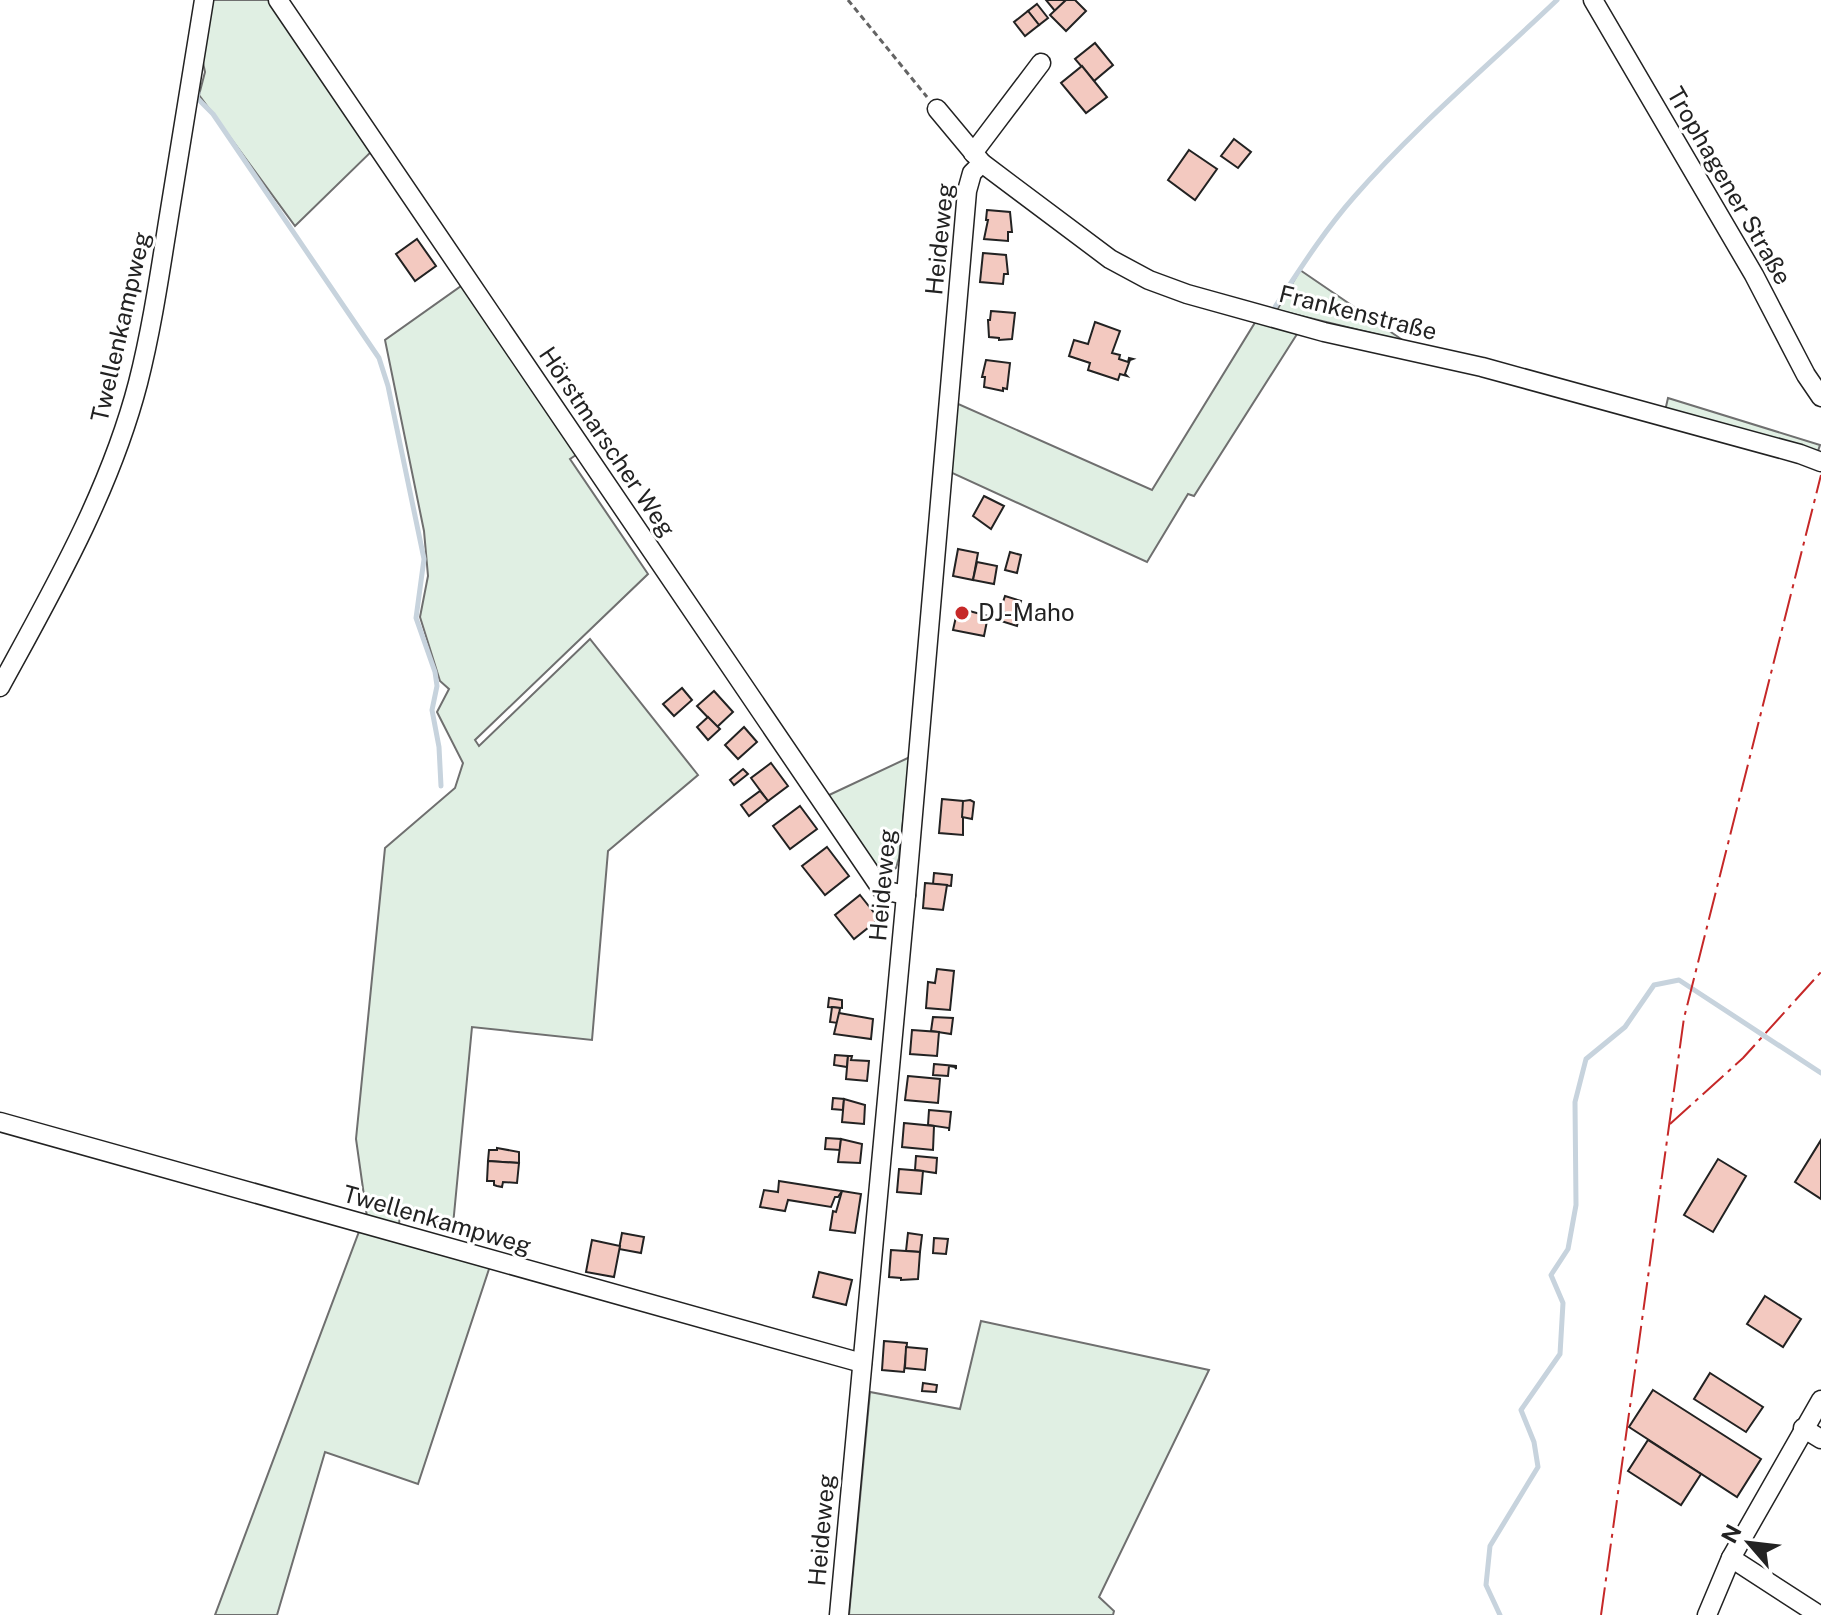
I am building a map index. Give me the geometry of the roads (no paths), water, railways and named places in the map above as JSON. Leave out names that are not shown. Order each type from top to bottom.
[{"type":"street","name":"Twellenkampweg","points":[[0,687],[86,521],[120,440],[138,384],[156,299],[204,0]]},
{"type":"street","name":"Hörstmarscher Weg","points":[[278,0],[882,890],[906,895]]},
{"type":"street","name":"Trophagener Straße","points":[[1593,0],[1754,275],[1806,375],[1821,397]]},
{"type":"street","name":"Heideweg","points":[[839,1615],[967,191],[978,158],[1041,63]]},
{"type":"street","name":"Frankenstraße","points":[[937,109],[978,158],[1110,259],[1149,280],[1187,294],[1324,332],[1482,367],[1821,462]]},
{"type":"street","name":"Twellenkampweg","points":[[0,1122],[862,1363]]},
{"type":"street","points":[[1707,1615],[1731,1558],[1821,1400]]},
{"type":"street","points":[[1803,1428],[1821,1439]]},
{"type":"street","points":[[1731,1558],[1819,1615]]},
{"type":"waterway","points":[[1275,307],[1354,197],[1428,121],[1557,0]]},
{"type":"waterway","points":[[198,93],[197,98],[213,114],[379,358],[388,386],[424,559],[416,618],[435,672],[437,686],[432,710],[439,747],[441,786]]},
{"type":"waterway","points":[[1500,1615],[1486,1585],[1490,1546],[1538,1467],[1534,1442],[1521,1410],[1560,1354],[1563,1303],[1551,1275],[1568,1249],[1576,1205],[1575,1102],[1586,1059],[1625,1027],[1654,985],[1679,980],[1821,1073]]},
{"type":"place","name":"DJ-Maho","points":[[962,613]]}]
